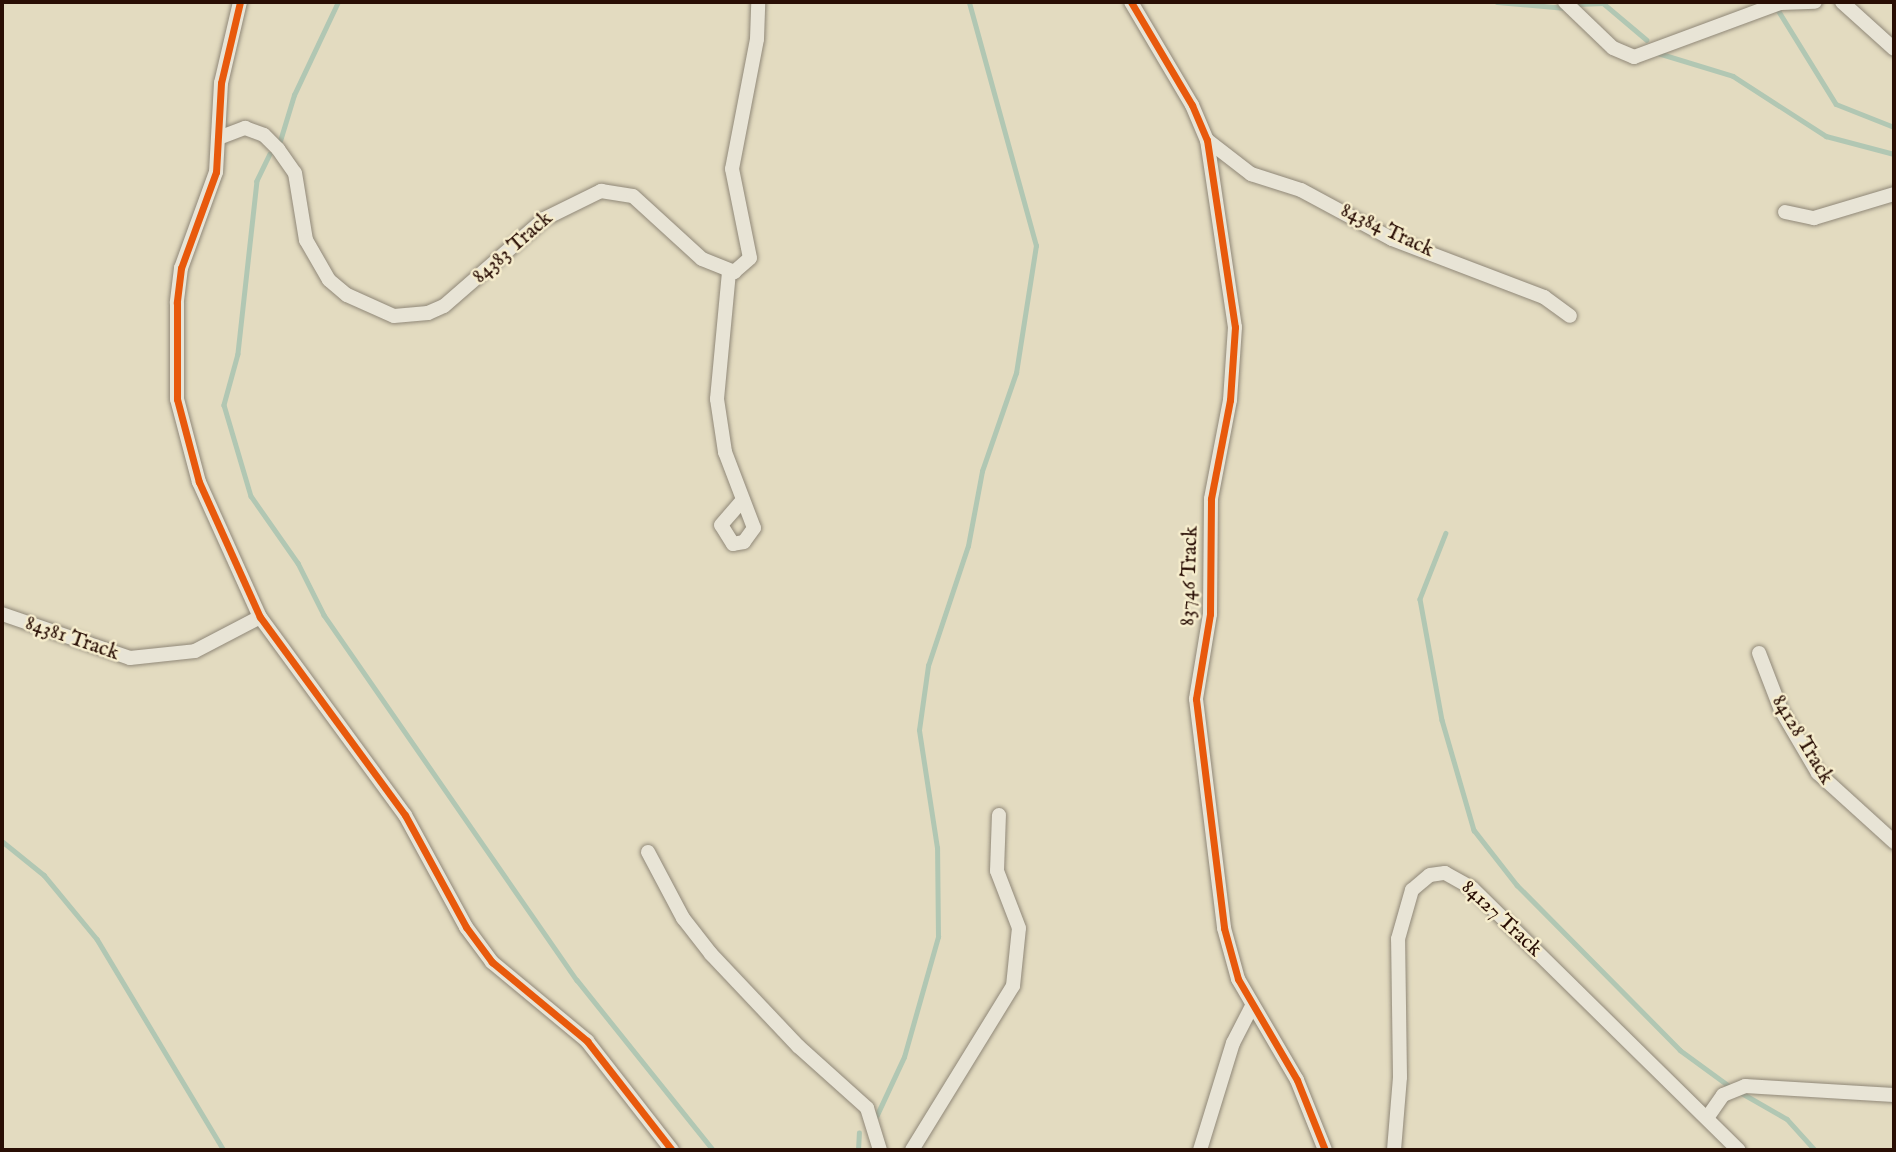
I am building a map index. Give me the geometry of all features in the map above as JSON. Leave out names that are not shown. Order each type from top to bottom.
[{"type":"street","points":[[240,2],[221,83],[221,137],[210,194],[181,268],[177,399],[199,482],[260,617],[405,815],[466,927],[492,962],[587,1041],[672,1150]]},
{"type":"street","points":[[743,500],[725,452],[717,399],[729,272],[742,269],[750,258],[732,169],[757,39],[758,2]]},
{"type":"street","name":"83746 Track","points":[[1131,2],[1192,105],[1207,141],[1235,346],[1211,499],[1210,614],[1196,699],[1224,928],[1252,1006],[1297,1080],[1325,1150]]},
{"type":"street","points":[[1565,2],[1613,48],[1634,57],[1780,3],[1815,2]]},
{"type":"street","points":[[1842,2],[1894,49]]},
{"type":"street","name":"84383 Track","points":[[221,137],[245,128],[271,142],[295,173],[306,240],[329,280],[347,295],[394,316],[428,313],[444,306],[544,219],[601,191],[615,191],[647,206],[702,259],[729,272]]},
{"type":"street","name":"84384 Track","points":[[1207,141],[1251,174],[1301,190],[1392,239],[1544,297],[1570,316]]},
{"type":"street","points":[[1785,212],[1814,218],[1894,194]]},
{"type":"street","name":"84381 Track","points":[[2,614],[130,658],[195,651],[260,617]]},
{"type":"street","name":"84128 Track","points":[[1759,653],[1781,710],[1818,773],[1894,842]]},
{"type":"street","points":[[912,1150],[1013,986],[1020,939],[997,871],[999,815]]},
{"type":"street","points":[[648,852],[683,918],[711,954],[798,1046],[867,1108],[880,1150]]},
{"type":"street","name":"84127 Track","points":[[1394,1150],[1400,1077],[1398,939],[1412,890],[1430,875],[1445,873],[1472,888],[1739,1150]]},
{"type":"street","points":[[1200,1150],[1233,1043],[1252,1006]]},
{"type":"street","points":[[1707,1118],[1723,1095],[1745,1086],[1894,1095]]},
{"type":"waterway","points":[[280,141],[294,95],[338,2]]},
{"type":"waterway","points":[[876,1117],[904,1057],[938,937],[937,848],[919,730],[928,666],[968,546],[982,471],[1016,373],[1036,246],[969,2]]},
{"type":"waterway","points":[[1497,2],[1566,8]]},
{"type":"waterway","points":[[1577,4],[1603,3],[1647,40]]},
{"type":"waterway","points":[[1778,10],[1836,104],[1894,127]]},
{"type":"waterway","points":[[1658,53],[1733,76],[1826,136],[1894,154]]},
{"type":"waterway","points":[[270,154],[257,181],[238,354],[224,405],[251,496],[298,563],[324,615],[577,980],[713,1150]]},
{"type":"waterway","points":[[1446,533],[1420,599],[1442,720],[1474,830],[1517,885],[1680,1050],[1732,1088]]},
{"type":"waterway","points":[[2,841],[44,875],[97,939],[224,1150]]},
{"type":"waterway","points":[[1740,1092],[1787,1119],[1815,1150]]},
{"type":"waterway","points":[[858,1150],[859,1133]]},
{"type":"cycle path","points":[[240,2],[221,83],[216,172],[181,268],[177,303],[177,399],[199,482],[260,617],[405,815],[466,927],[492,962],[587,1041],[672,1150]]},
{"type":"cycle path","points":[[1131,2],[1192,105],[1207,140],[1235,327],[1230,400],[1211,499],[1210,614],[1196,699],[1224,928],[1238,979],[1297,1080],[1325,1150]]}]
